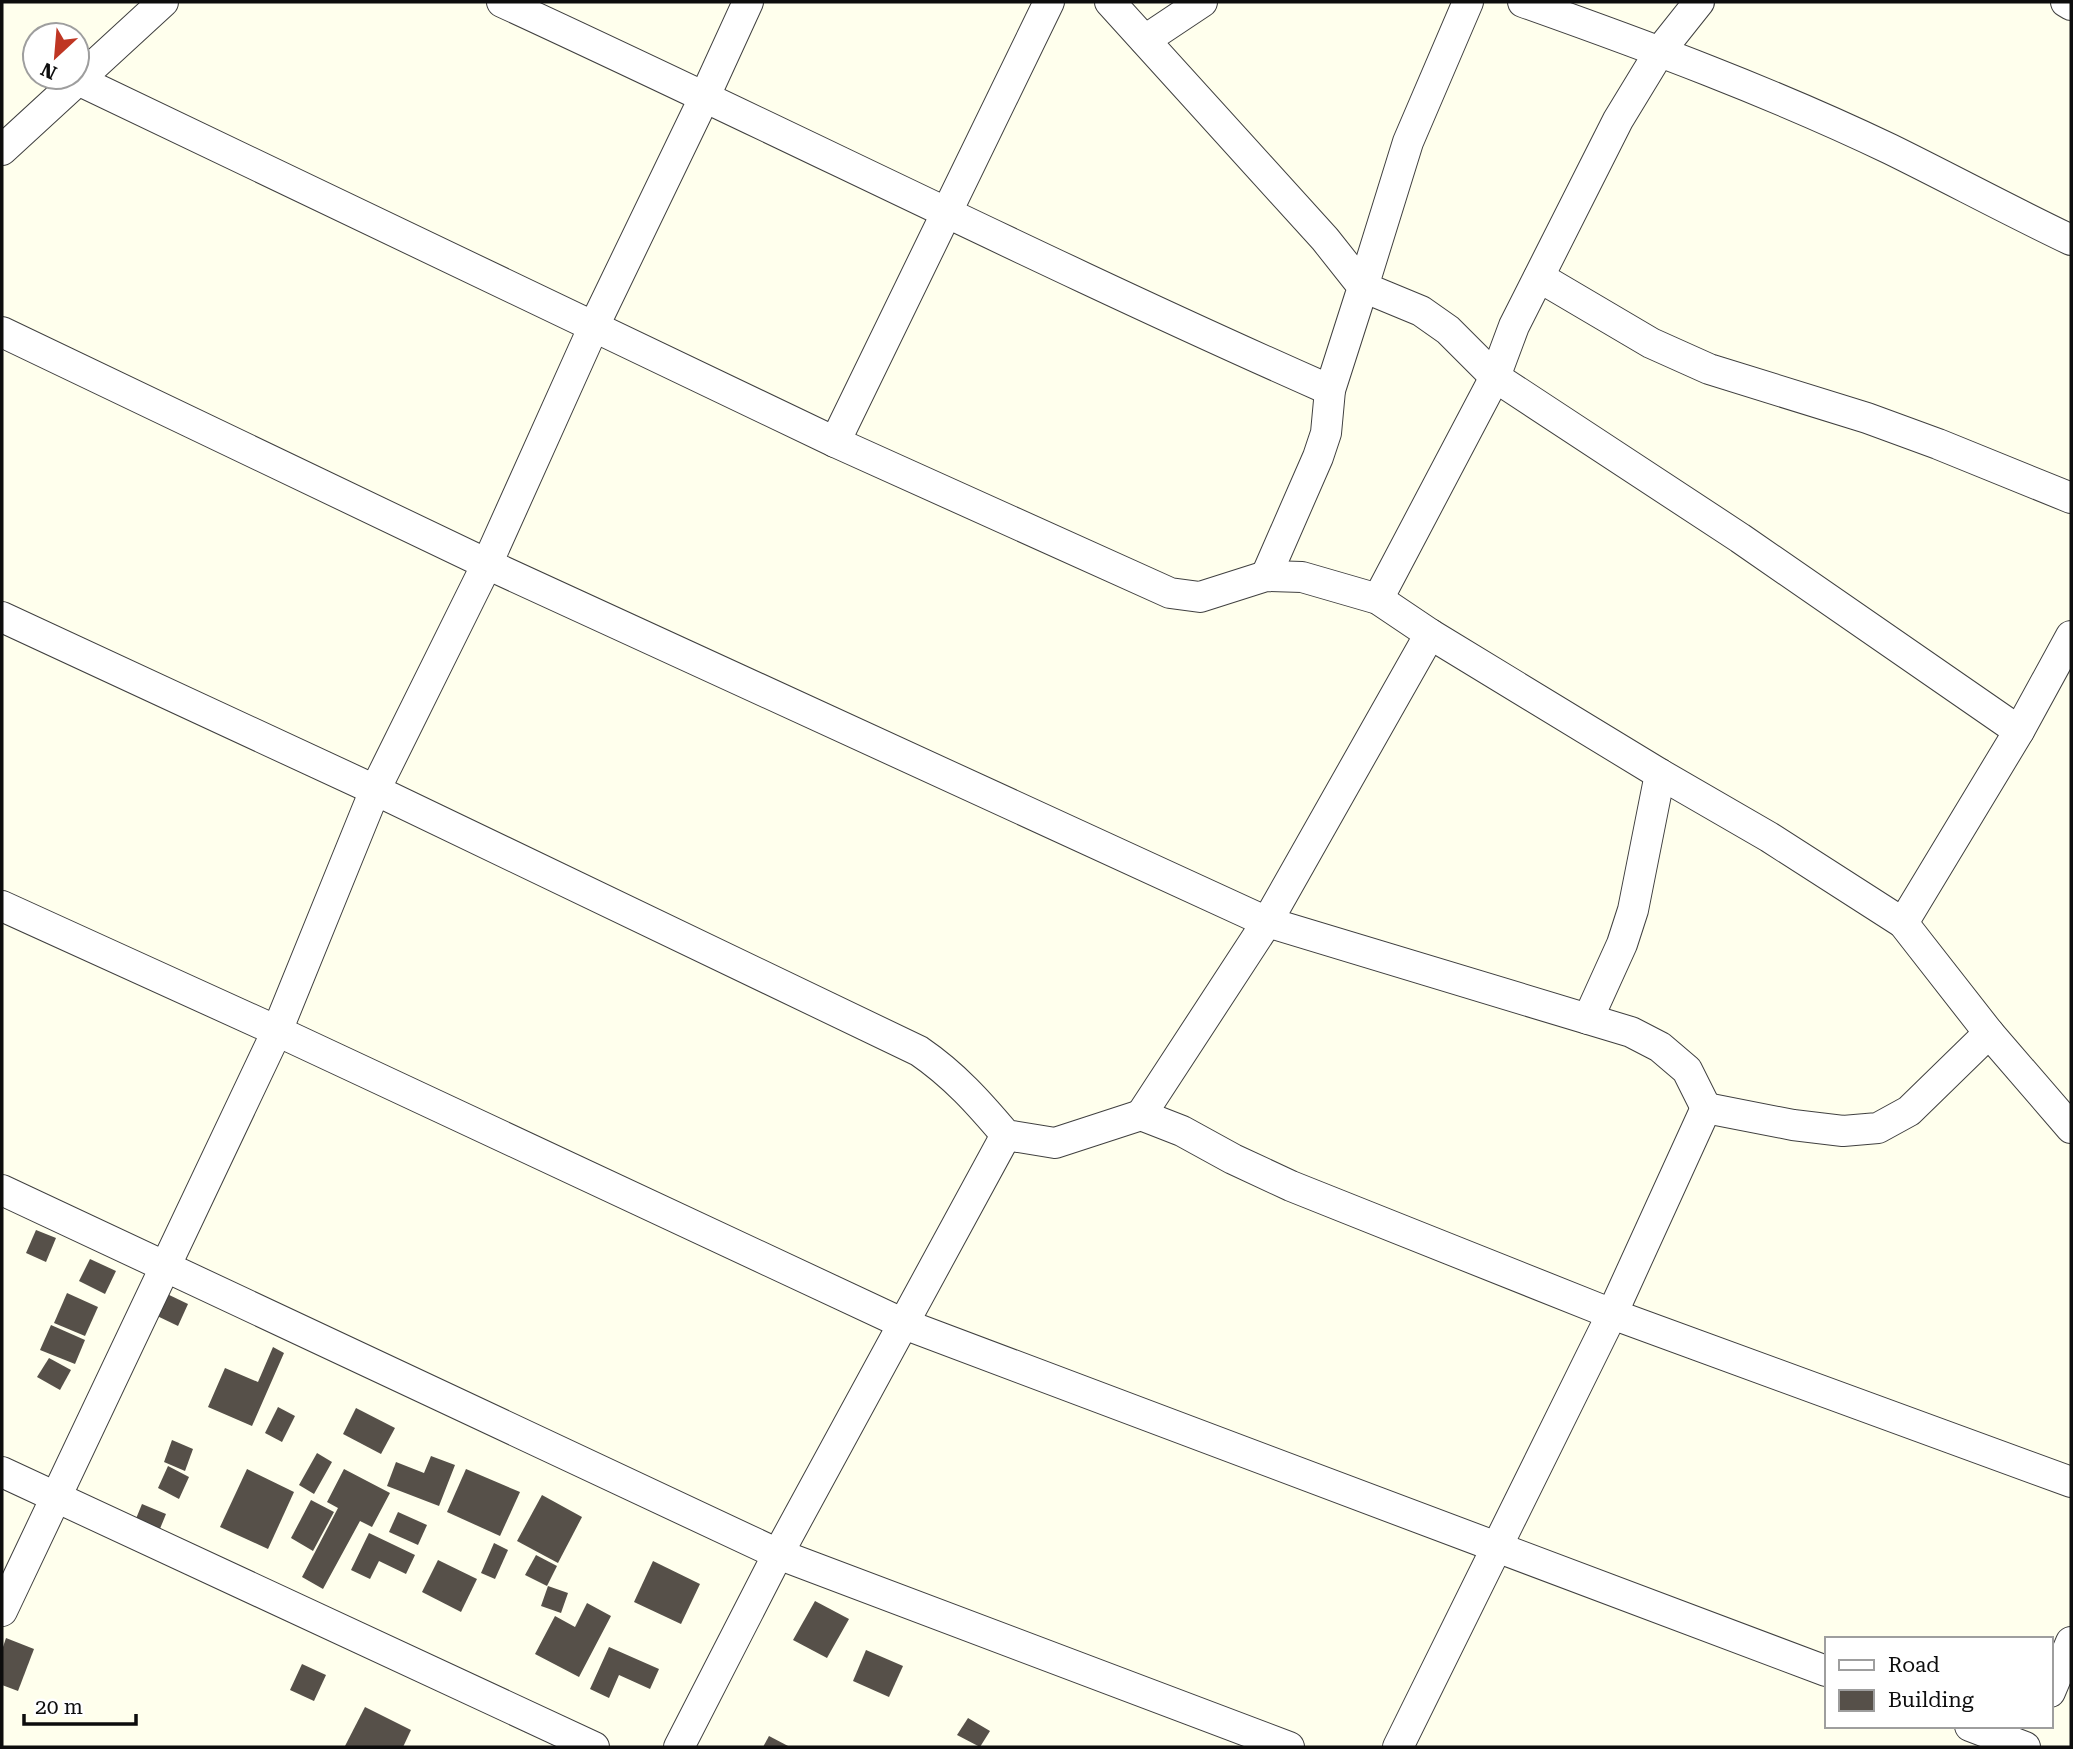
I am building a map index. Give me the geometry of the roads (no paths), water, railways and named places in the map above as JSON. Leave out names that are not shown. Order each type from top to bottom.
[{"type":"street","points":[[91,68],[163,2]]},
{"type":"street","points":[[502,2],[705,96],[945,213],[1329,390]]},
{"type":"street","points":[[2,1611],[277,1031],[375,790],[488,564],[594,326],[748,2]]},
{"type":"street","points":[[835,442],[1049,2]]},
{"type":"street","points":[[1110,2],[1325,239],[1363,287],[1421,311],[1448,330],[1495,377],[1740,538],[2019,731]]},
{"type":"street","points":[[1144,40],[1202,2]]},
{"type":"street","points":[[1266,576],[1326,433],[1329,390],[1408,142],[1468,2]]},
{"type":"street","points":[[1523,2],[1660,51],[1889,149],[2071,240]]},
{"type":"street","points":[[1378,599],[1495,377],[1514,326],[1618,120],[1660,51],[1699,2]]},
{"type":"street","points":[[2066,2],[2071,5]]},
{"type":"street","points":[[91,86],[835,442],[1171,593],[1200,597],[1266,576],[1302,576],[1378,599],[1430,634],[1769,837],[1903,923],[1989,1033],[2071,1128]]},
{"type":"street","points":[[2,150],[66,91]]},
{"type":"street","points":[[1539,277],[1651,343],[1709,369],[1867,418],[2071,498]]},
{"type":"street","points":[[2,332],[488,564],[1267,922],[1631,1032],[1660,1047],[1687,1070],[1706,1108]]},
{"type":"street","points":[[2,617],[375,790],[919,1051],[944,1068],[966,1088],[1006,1135],[1055,1143],[1141,1115],[1267,922],[1430,634]]},
{"type":"street","points":[[1903,923],[2019,731],[2071,636]]},
{"type":"street","points":[[1588,1019],[1622,944],[1633,910],[1660,774]]},
{"type":"street","points":[[2,906],[277,1031],[904,1324],[1825,1671]]},
{"type":"street","points":[[1706,1108],[1843,1131],[1878,1128],[1909,1111],[1989,1033]]},
{"type":"street","points":[[1398,1747],[1612,1314],[1706,1108]]},
{"type":"street","points":[[1141,1115],[1182,1131],[1291,1186],[1612,1314],[2071,1482]]},
{"type":"street","points":[[679,1747],[778,1554],[1006,1135]]},
{"type":"street","points":[[2,1190],[778,1554],[1289,1747]]},
{"type":"street","points":[[2,1472],[594,1747]]},
{"type":"street","points":[[1975,1728],[2026,1747],[2034,1728]]}]
